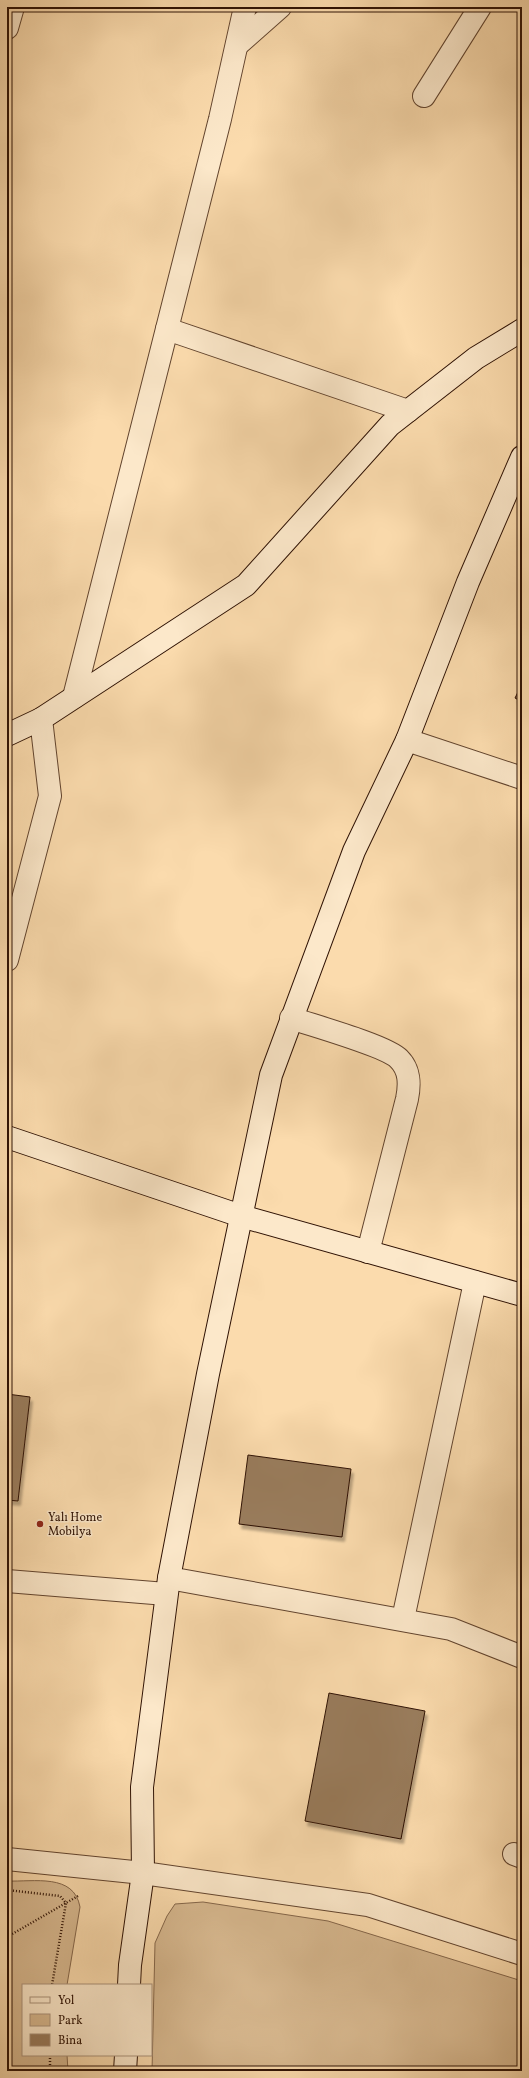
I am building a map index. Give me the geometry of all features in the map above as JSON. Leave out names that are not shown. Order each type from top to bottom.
[{"type":"street","points":[[7,28],[13,7]]},
{"type":"street","points":[[74,697],[167,329],[245,7]]},
{"type":"street","points":[[237,45],[280,7]]},
{"type":"street","points":[[424,96],[480,7]]},
{"type":"street","points":[[167,329],[408,411]]},
{"type":"street","points":[[7,735],[41,718],[246,586],[390,425],[476,358],[522,330]]},
{"type":"street","points":[[129,1984],[130,1965],[143,1873],[142,1787],[168,1586],[208,1374],[271,1075],[354,851],[407,740],[468,582],[521,461]]},
{"type":"street","points":[[7,960],[50,796],[41,718]]},
{"type":"street","points":[[407,740],[522,778]]},
{"type":"street","points":[[291,1018],[393,1053],[406,1069],[409,1078],[407,1099],[368,1252]]},
{"type":"street","points":[[7,1137],[241,1216],[522,1295]]},
{"type":"street","points":[[403,1619],[475,1282]]},
{"type":"street","points":[[7,1581],[168,1586],[403,1619],[451,1629],[522,1657]]},
{"type":"street","points":[[7,1858],[143,1873],[368,1905],[522,1954]]},
{"type":"street","points":[[125,2071],[126,2056]]},
{"type":"path","points":[[7,1890],[60,1896],[66,1903]]},
{"type":"path","points":[[7,1937],[78,1896]]},
{"type":"path","points":[[52,1984],[66,1903]]},
{"type":"path","points":[[50,2056],[50,2071]]},
{"type":"green space","points":[[7,1881],[40,1881],[61,1884],[70,1889],[76,1896],[80,1907],[67,1984],[22,1984],[22,2056],[67,2056],[68,2071],[7,2071]]},
{"type":"green space","points":[[203,1902],[328,1921],[522,1981],[522,2071],[152,2071],[155,1943],[167,1916],[175,1904]]},
{"type":"building","points":[[522,684],[522,702],[515,698]]},
{"type":"building","points":[[7,1394],[30,1397],[18,1501],[7,1500]]},
{"type":"building","points":[[248,1455],[351,1469],[342,1537],[239,1524]]},
{"type":"building","points":[[329,1693],[425,1711],[401,1839],[305,1821]]},
{"type":"place","name":"Yalı Home Mobilya","points":[[40,1524]]}]
